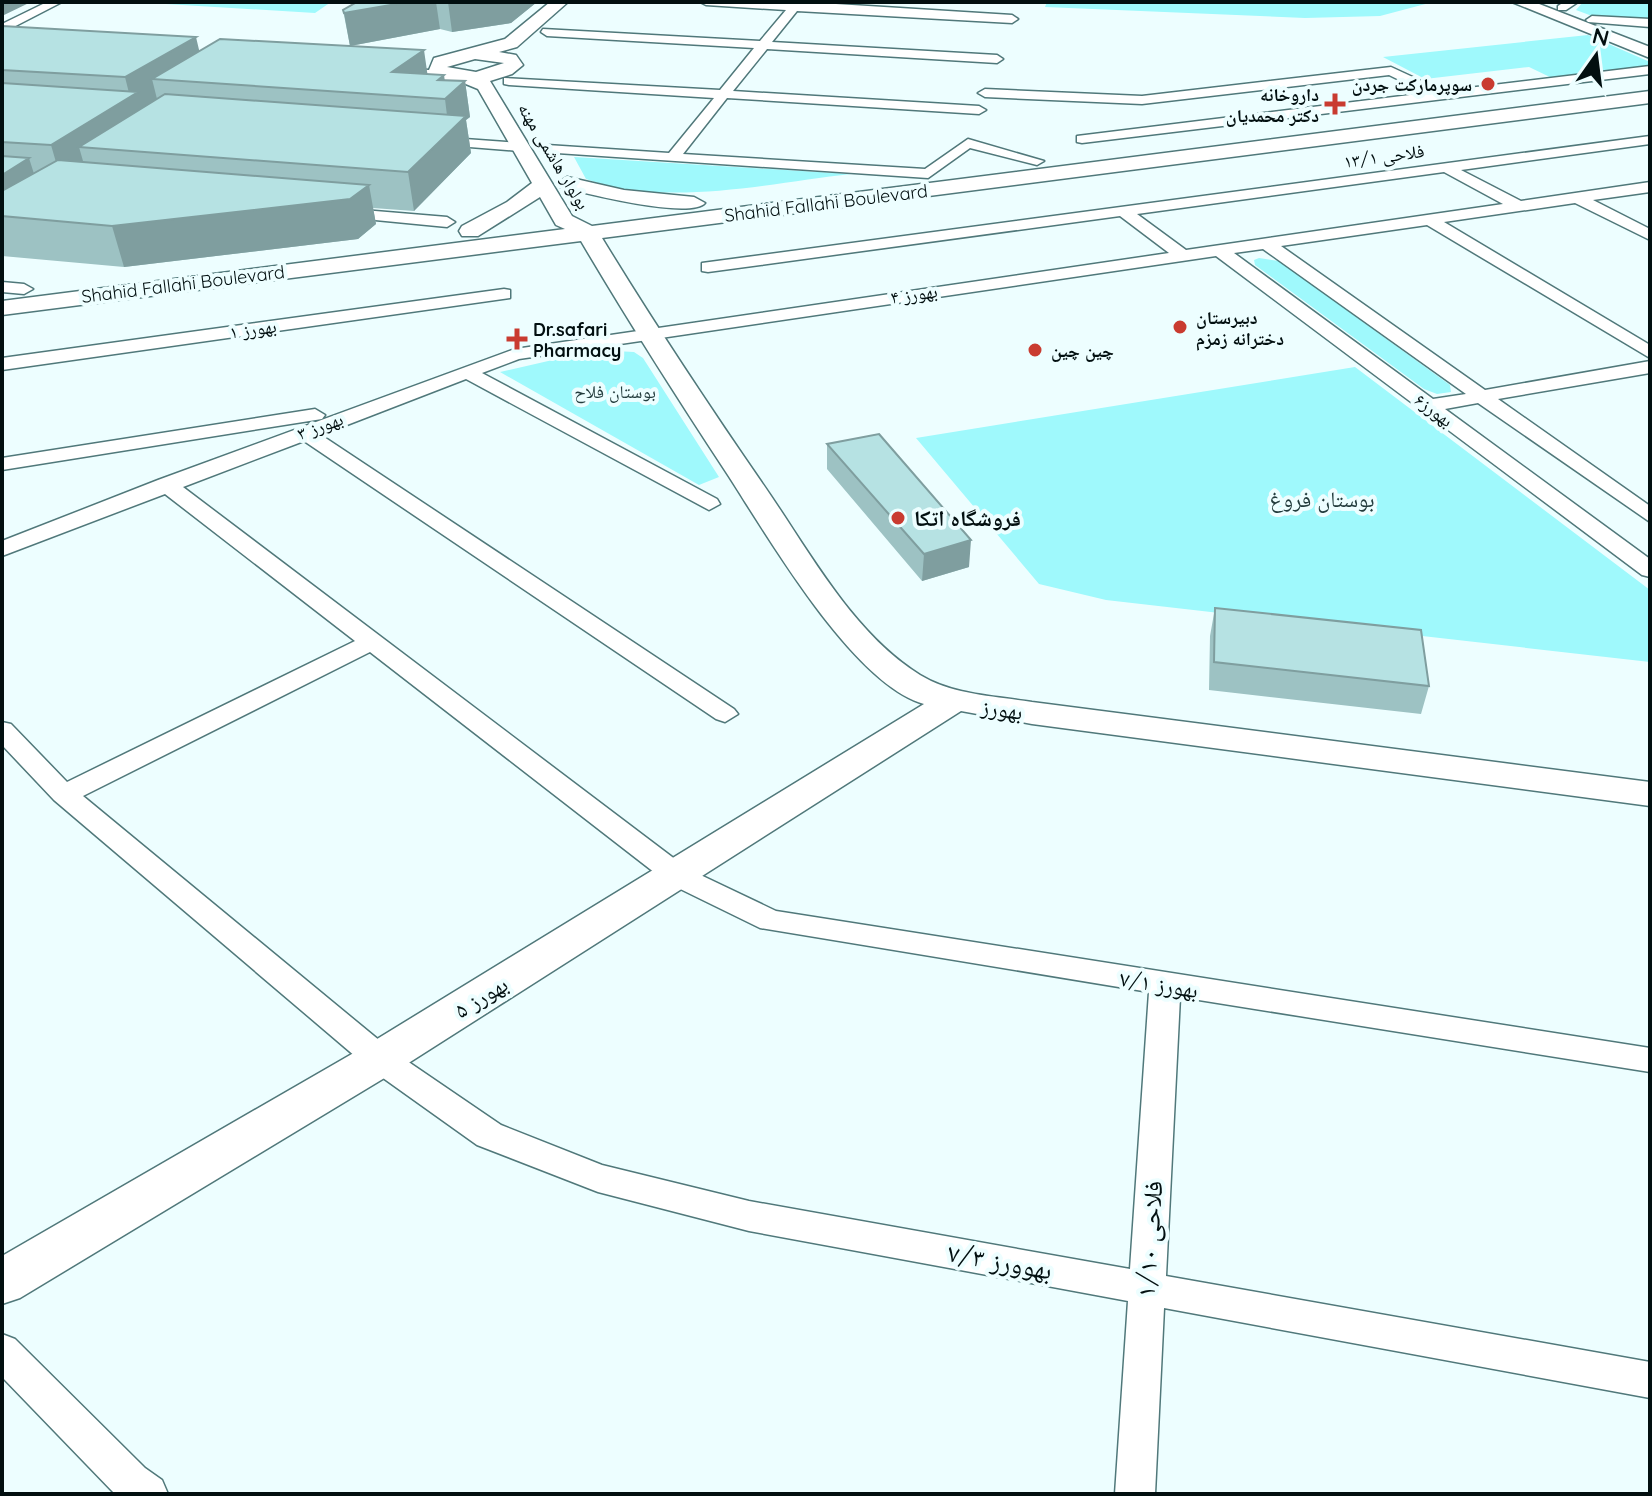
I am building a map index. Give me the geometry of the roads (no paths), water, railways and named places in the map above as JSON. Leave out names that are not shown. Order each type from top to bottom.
[{"type":"street","points":[[2,29],[56,2]]},
{"type":"street","points":[[560,2],[511,43],[475,54],[361,67],[465,77],[510,73],[723,94],[973,126],[1037,161]]},
{"type":"street","points":[[510,73],[547,32],[581,2]]},
{"type":"street","points":[[706,2],[797,4],[998,57],[1055,103],[1230,94],[1406,79]]},
{"type":"street","points":[[544,142],[673,157],[928,174],[973,126],[1018,2]]},
{"type":"street","points":[[1520,2],[1650,53]]},
{"type":"street","points":[[673,157],[797,4]]},
{"type":"street","points":[[1560,4],[1650,44]]},
{"type":"street","points":[[15,8],[41,10]]},
{"type":"street","points":[[1592,20],[1650,23]]},
{"type":"street","points":[[547,32],[998,57]]},
{"type":"street","points":[[475,54],[510,59],[510,73]]},
{"type":"street","name":"بولوار هاشمی مهنه","points":[[454,57],[440,62],[437,69],[485,85],[543,185],[580,223]]},
{"type":"street","points":[[1082,139],[1650,70]]},
{"type":"street","points":[[1230,94],[1391,71],[1463,106]]},
{"type":"street","name":"بولوار هاشمی مهنه","points":[[510,73],[524,108]]},
{"type":"street","name":"Shahid Fallahi Boulevard","points":[[2,308],[580,223],[694,203],[1650,83]]},
{"type":"street","points":[[1230,94],[1267,117]]},
{"type":"street","name":"Shahid Fallahi Boulevard","points":[[9,289],[470,231],[580,223],[1650,97]]},
{"type":"street","points":[[1142,100],[1181,127]]},
{"type":"street","points":[[1105,101],[1117,111]]},
{"type":"street","points":[[424,140],[519,147]]},
{"type":"street","name":"فلاحی ۱۳/۱","points":[[708,267],[1650,140]]},
{"type":"street","name":"بولوار هاشمی مهنه","points":[[544,142],[567,183],[580,223]]},
{"type":"street","points":[[1447,168],[1518,206]]},
{"type":"street","points":[[567,183],[624,196],[694,203]]},
{"type":"street","points":[[470,231],[515,207],[543,185]]},
{"type":"street","name":"بهورز ۴","points":[[647,333],[1650,187]]},
{"type":"street","points":[[1576,197],[1650,235]]},
{"type":"street","points":[[321,211],[447,222]]},
{"type":"street","points":[[1124,212],[1182,255]]},
{"type":"street","points":[[1430,220],[1650,353]]},
{"type":"street","name":"بهورز","points":[[580,223],[647,333],[827,602],[905,680],[953,701],[1650,794]]},
{"type":"street","name":"بهورز۶","points":[[1266,243],[1650,516]]},
{"type":"street","name":"بهورز۶","points":[[1219,250],[1650,570]]},
{"type":"street","name":"بهورز ۱","points":[[2,364],[504,294]]},
{"type":"street","name":"بهورز ۳","points":[[2,549],[165,484],[515,354],[647,333]]},
{"type":"street","points":[[1428,406],[1650,367]]},
{"type":"street","points":[[466,372],[709,504]]},
{"type":"street","points":[[2,464],[373,406]]},
{"type":"street","points":[[304,432],[725,714]]},
{"type":"street","name":"بهورز ۷/۱","points":[[165,484],[678,876],[770,921],[1650,1060]]},
{"type":"street","points":[[64,794],[370,643]]},
{"type":"street","name":"بهورز ۵","points":[[2,1282],[380,1059],[678,876],[953,701]]},
{"type":"street","name":"بهوورز ۷/۳","points":[[2,730],[64,794],[380,1059],[489,1135],[598,1178],[749,1216],[1650,1380]]},
{"type":"street","name":"فلاحی ۱/۱۰","points":[[1135,1494],[1165,985]]},
{"type":"street","points":[[2,1351],[131,1482],[148,1494]]},
{"type":"place","name":"سوپرمارکت جردن","points":[[1488,84]]},
{"type":"place","name":"داروخانه دکتر محمدیان","points":[[1335,104]]},
{"type":"place","name":"دبیرستان دخترانه زمزم","points":[[1180,327]]},
{"type":"place","name":"Dr.safari Pharmacy","points":[[517,339]]},
{"type":"place","name":"چین چین","points":[[1035,350]]},
{"type":"place","name":"فروشگاه اتکا","points":[[898,518]]},
{"type":"park label","name":"بوستان فلاح","points":[[615,391]]},
{"type":"park label","name":"بوستان فروغ","points":[[1322,499]]}]
